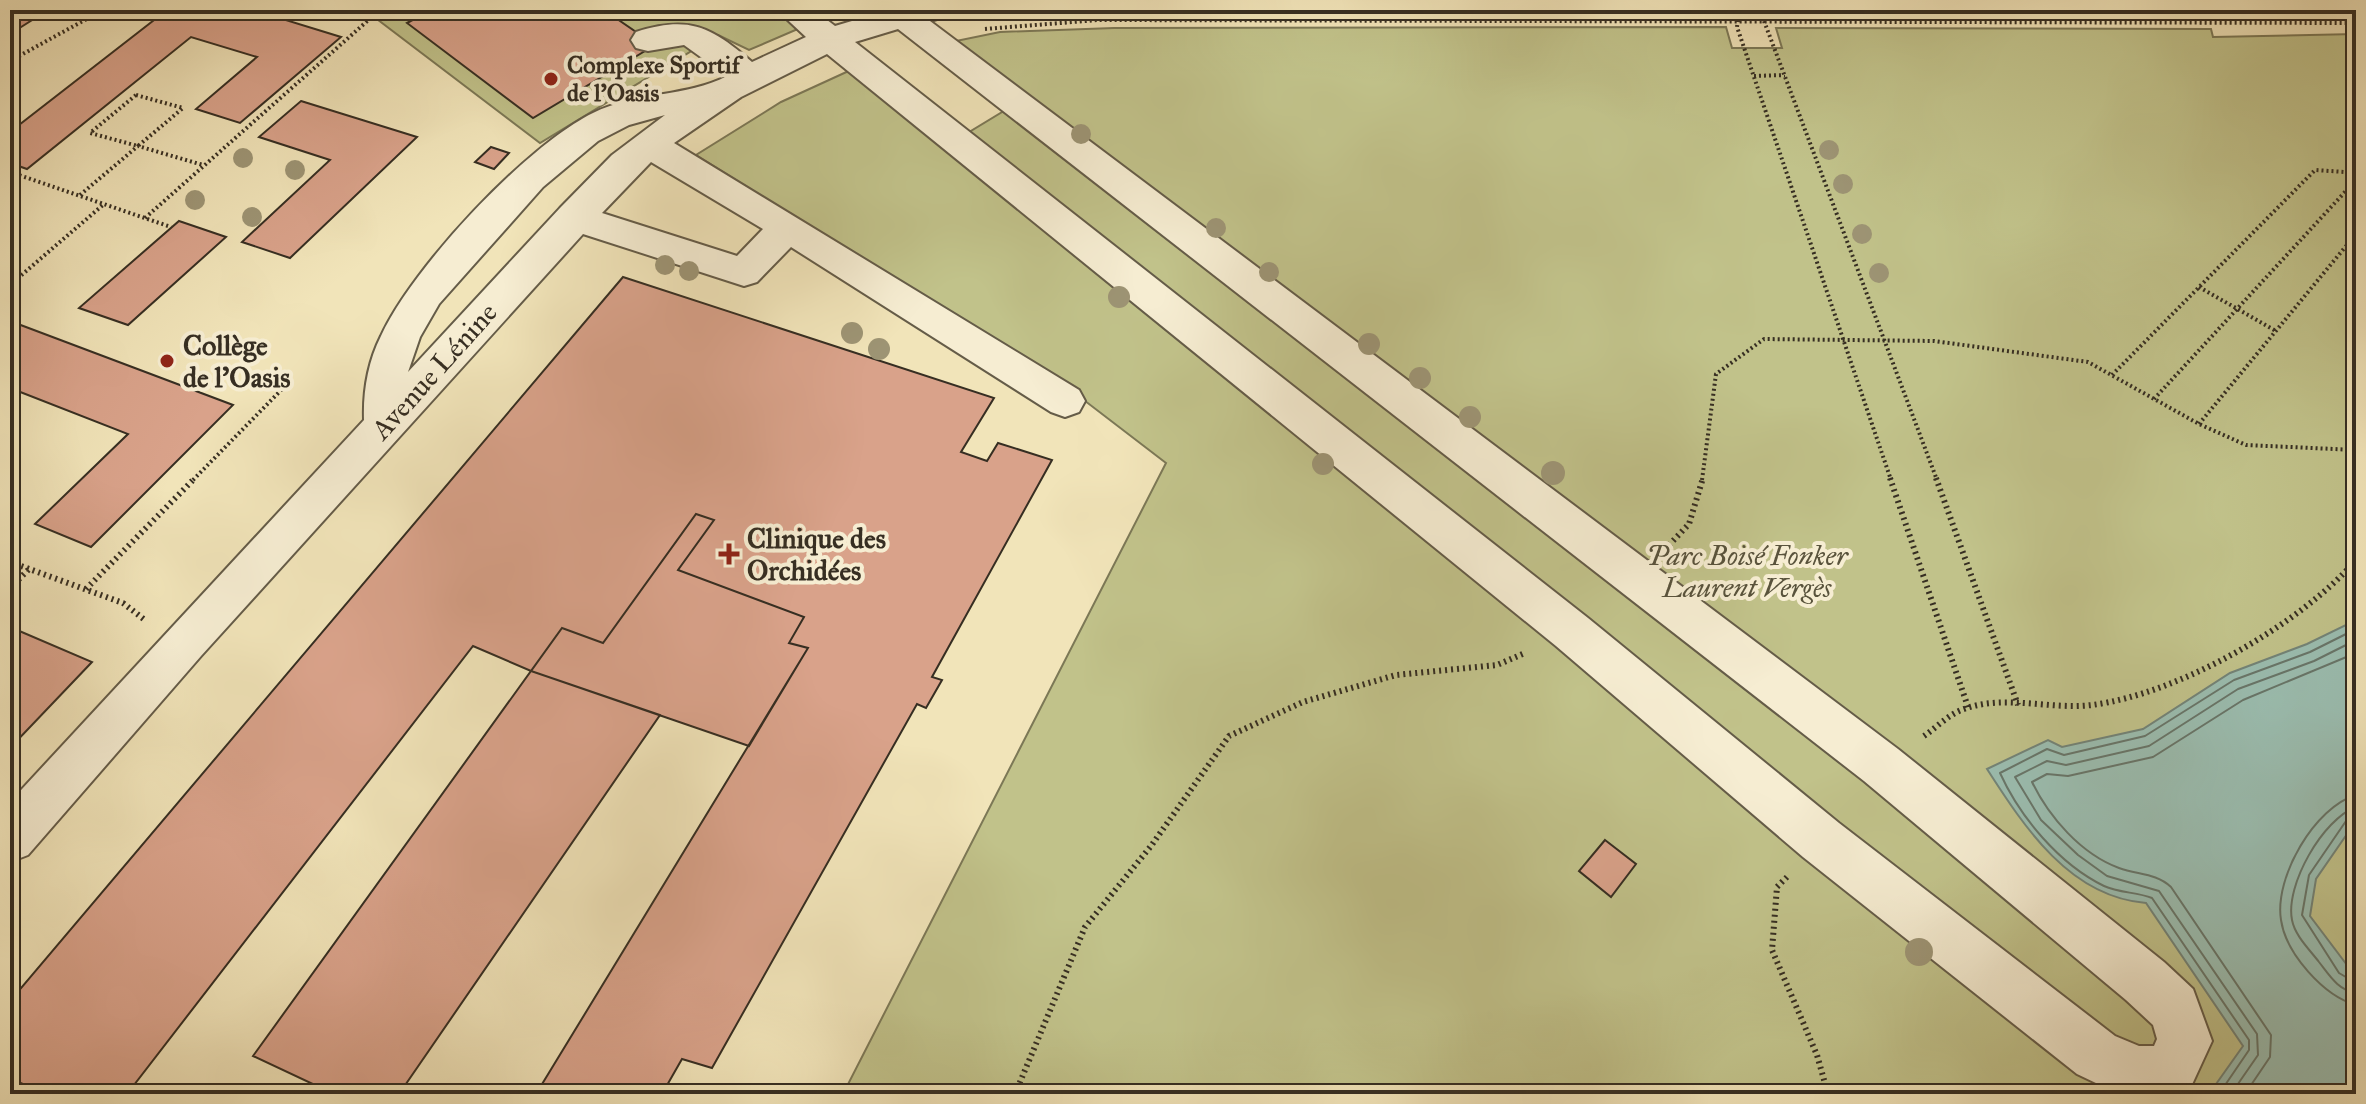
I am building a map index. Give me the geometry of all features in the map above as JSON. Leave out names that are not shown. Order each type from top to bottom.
[{"type":"street","points":[[793,10],[1572,632],[1821,840],[2096,1055],[2137,1074],[2170,1072],[2185,1041],[2174,1008],[2116,955],[1881,765],[916,19]]},
{"type":"street","name":"Avenue Lénine","points":[[10,838],[573,217],[648,144],[733,84],[830,40],[916,19]]},
{"type":"street","points":[[385,425],[383,399],[390,364],[405,326],[422,297],[531,175],[576,139],[607,121],[733,84],[700,37],[669,32],[648,40]]},
{"type":"street","points":[[648,144],[788,227],[1065,401]]},
{"type":"street","points":[[573,217],[744,272],[788,227]]},
{"type":"path","points":[[10,61],[103,10]]},
{"type":"path","points":[[145,218],[373,16],[385,10]]},
{"type":"path","points":[[1739,10],[1738,21],[1754,76],[1968,707]]},
{"type":"path","points":[[916,19],[1014,25],[1098,20],[2356,23]]},
{"type":"path","points":[[1764,21],[1887,340],[2018,705]]},
{"type":"path","points":[[1754,76],[1785,75]]},
{"type":"path","points":[[80,195],[138,146],[172,118],[183,108],[136,95],[90,133],[138,146],[204,166]]},
{"type":"path","points":[[2112,375],[2315,170],[2345,172],[2356,179],[2154,399]]},
{"type":"path","points":[[10,172],[171,227]]},
{"type":"path","points":[[10,285],[104,204]]},
{"type":"path","points":[[2199,424],[2356,234]]},
{"type":"path","points":[[2199,287],[2276,331]]},
{"type":"path","points":[[1640,578],[1689,524],[1704,474],[1716,374],[1764,339],[1934,341],[2088,362],[2199,424],[2246,445],[2356,450]]},
{"type":"path","points":[[86,589],[289,382]]},
{"type":"path","points":[[1881,765],[1968,707],[2104,704],[2188,674],[2274,631],[2345,577],[2356,560]]},
{"type":"path","points":[[10,562],[123,603],[152,625]]},
{"type":"path","points":[[10,588],[29,569]]},
{"type":"path","points":[[1015,1094],[1085,927],[1151,846],[1229,736],[1303,702],[1396,675],[1497,665],[1572,632]]},
{"type":"path","points":[[1821,840],[1777,887],[1772,950],[1817,1055],[1828,1094]]},
{"type":"green space","name":"Complexe Sportif de l'Oasis","points":[[365,10],[842,10],[749,50],[718,35],[540,143]]},
{"type":"green space","name":"Parc Boisé Fonker Laurent Vergès","points":[[1726,27],[1732,48],[1782,48],[1776,28],[2211,29],[2213,37],[2356,34],[2356,1094],[843,1094],[1166,463],[1076,394],[696,155],[781,102],[853,69],[946,146],[1022,100],[951,42],[1000,32],[1114,28]]},
{"type":"water","points":[[2356,620],[2356,821],[2316,879],[2310,916],[2356,977],[2356,1094],[2209,1094],[2243,1046],[2146,903],[2119,898],[2094,888],[2072,874],[2034,836],[1987,769],[2048,740],[2062,747],[2143,729],[2230,673],[2307,644]]},
{"type":"building","points":[[10,10],[48,10],[10,34]]},
{"type":"building","points":[[167,10],[253,10],[341,37],[240,123],[196,109],[257,57],[191,37],[27,169],[10,163],[10,132]]},
{"type":"building","points":[[431,10],[604,10],[655,45],[533,118],[407,23]]},
{"type":"building","points":[[301,101],[417,137],[290,258],[242,242],[330,160],[259,137]]},
{"type":"building","points":[[491,147],[509,153],[494,169],[475,162]]},
{"type":"building","points":[[179,221],[226,237],[128,325],[79,308]]},
{"type":"building","name":"Clinique des Orchidées","points":[[623,277],[994,398],[961,452],[987,461],[998,443],[1052,460],[932,677],[942,680],[926,708],[917,704],[712,1068],[682,1059],[662,1094],[536,1094],[808,648],[789,643],[804,617],[678,570],[714,520],[696,514],[603,643],[562,628],[531,671],[473,646],[127,1094],[44,1094],[10,1078],[10,1001]]},
{"type":"building","points":[[10,321],[233,405],[91,547],[35,524],[128,434],[10,388]]},
{"type":"building","name":"Clinique des Orchidées","points":[[696,514],[714,520],[678,570],[804,617],[789,643],[808,648],[749,746],[531,671],[562,628],[603,643]]},
{"type":"building","points":[[10,627],[92,662],[10,748]]},
{"type":"building","points":[[531,671],[660,715],[399,1094],[334,1094],[253,1056]]},
{"type":"building","points":[[1605,840],[1636,864],[1611,897],[1579,871]]},
{"type":"place","name":"Complexe Sportif de l'Oasis","points":[[551,79]]},
{"type":"place","name":"Collège de l'Oasis","points":[[167,361]]},
{"type":"place","name":"Clinique des Orchidées","points":[[729,554]]}]
